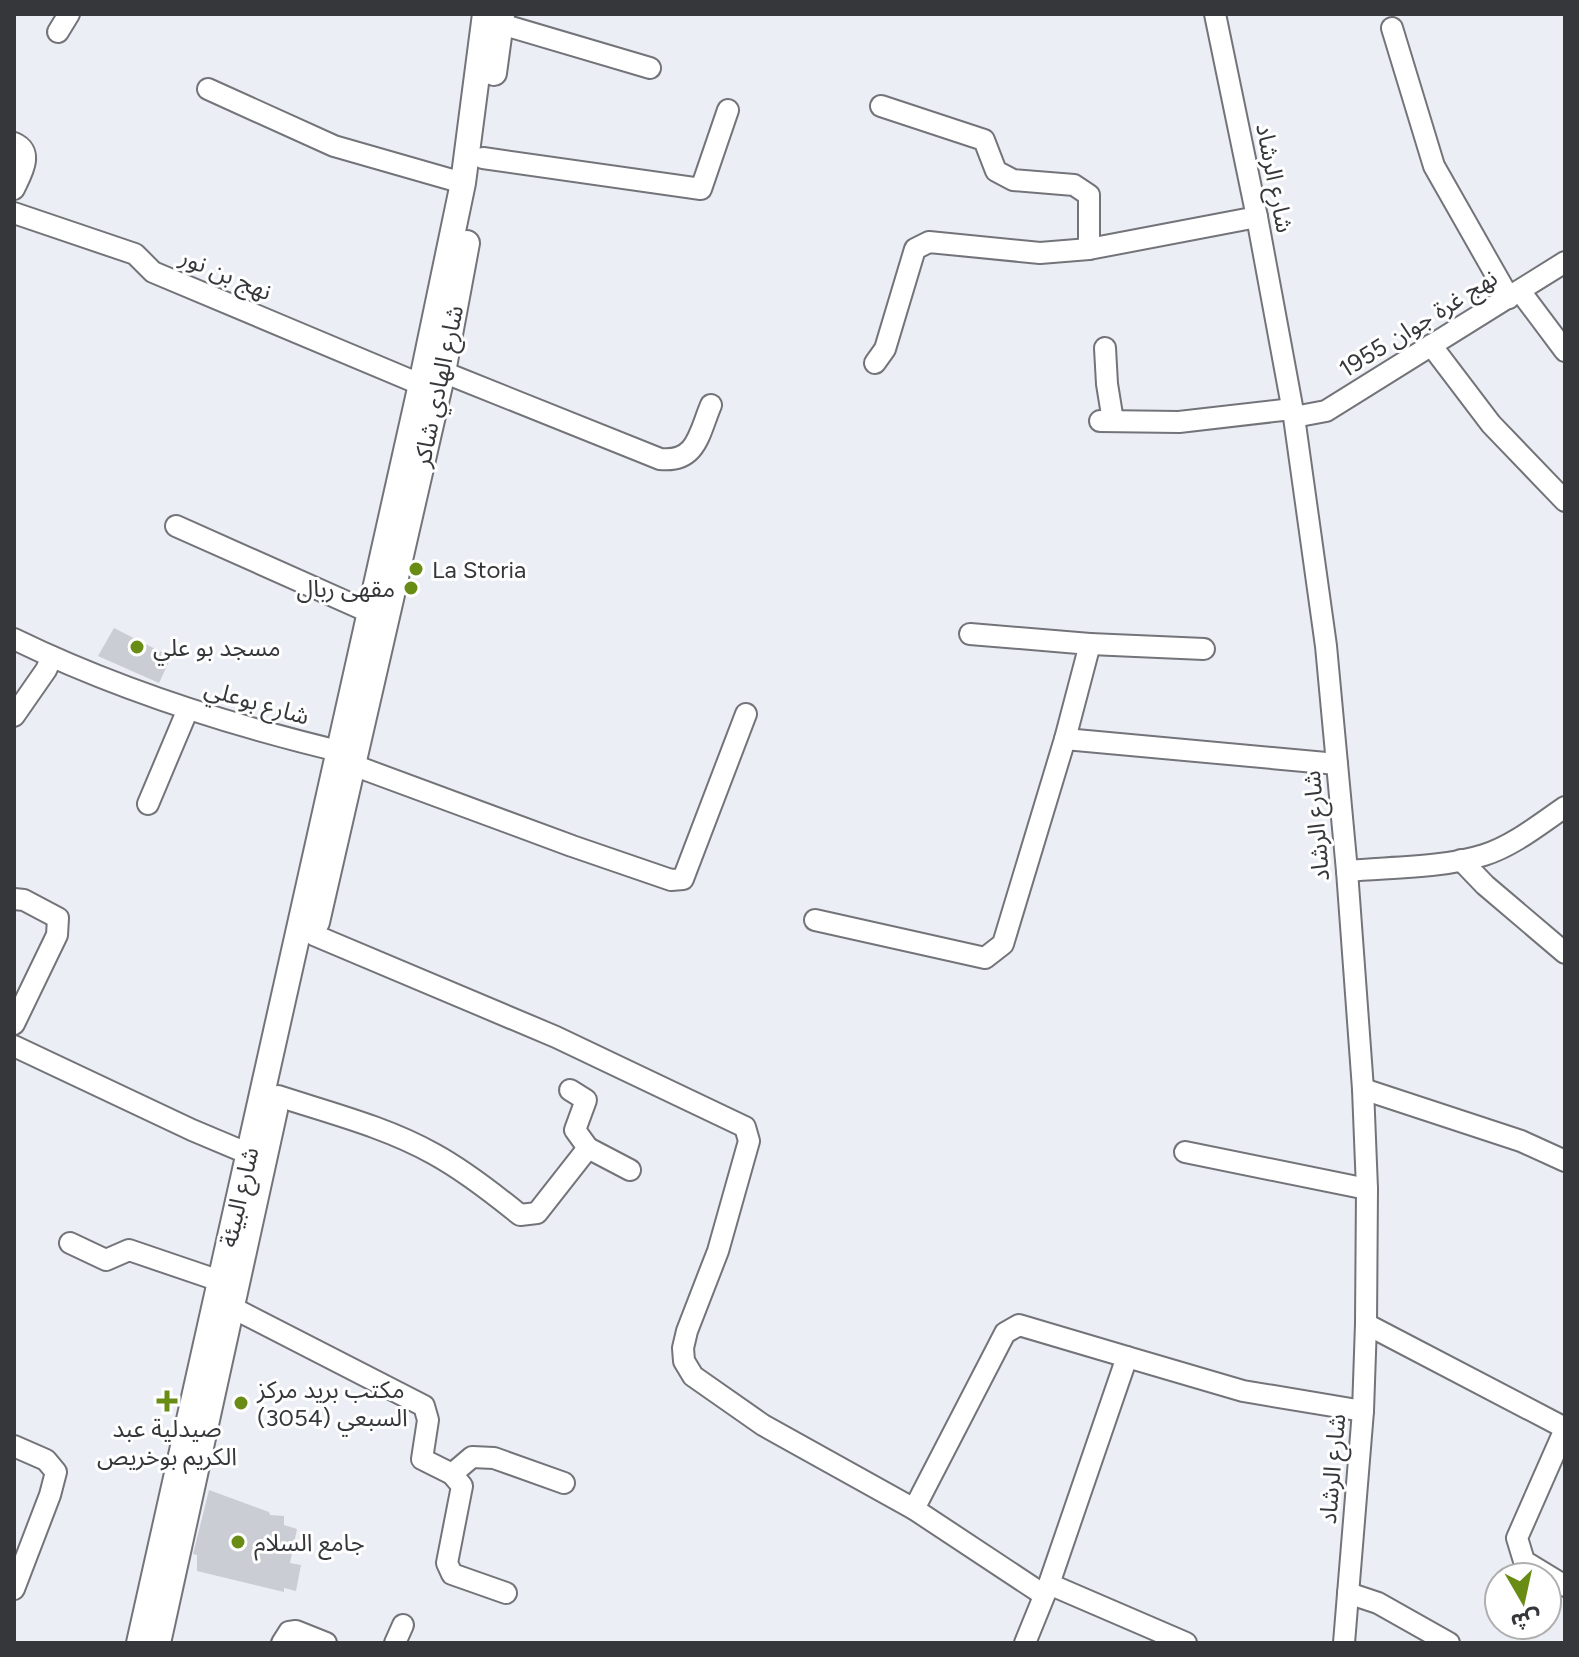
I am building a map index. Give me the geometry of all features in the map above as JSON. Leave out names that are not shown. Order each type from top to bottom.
[{"type":"main road","name":"شارع الهادي شاكر","points":[[349,757],[434,382],[475,156],[496,17]]},
{"type":"main road","name":"شارع الهادي شاكر","points":[[349,757],[369,612],[434,382],[463,183],[475,156]]},
{"type":"main road","name":"شارع البيئة","points":[[139,1643],[220,1281],[278,1096],[287,1019],[314,935],[349,757]]},
{"type":"main road","name":"شارع البيئة","points":[[158,1643],[233,1308],[257,1157],[349,757]]},
{"type":"street","points":[[58,32],[69,14]]},
{"type":"street","name":"شارع الرشاد","points":[[1215,14],[1293,413],[1326,646],[1347,871],[1367,1189],[1363,1411],[1344,1643]]},
{"type":"street","points":[[496,17],[650,68]]},
{"type":"street","points":[[1392,28],[1434,166],[1514,295],[1565,351]]},
{"type":"street","points":[[208,89],[334,146],[463,183]]},
{"type":"street","points":[[881,106],[984,140],[996,171],[1013,180],[1074,185],[1089,195],[1089,249]]},
{"type":"street","points":[[475,156],[701,189],[728,110]]},
{"type":"street","points":[[14,143],[20,145],[26,155],[14,189]]},
{"type":"street","name":"نهج بن نور","points":[[14,213],[135,254],[153,272],[434,382],[660,459],[676,460],[693,448],[711,405]]},
{"type":"street","points":[[875,363],[885,349],[915,249],[929,242],[1040,253],[1089,249],[1257,217]]},
{"type":"street","name":"نهج غرة جوان 1955","points":[[1105,348],[1107,421],[1179,422],[1326,411],[1565,262]]},
{"type":"street","points":[[1431,345],[1491,424],[1563,496]]},
{"type":"street","points":[[176,526],[369,612]]},
{"type":"street","points":[[970,634],[1204,649]]},
{"type":"street","name":"شارع بوعلي","points":[[14,639],[52,657],[188,709],[349,757],[572,846],[671,880],[683,879],[746,714]]},
{"type":"street","points":[[815,920],[985,958],[1003,944],[1065,739],[1090,644]]},
{"type":"street","points":[[14,716],[52,657]]},
{"type":"street","points":[[148,804],[188,709]]},
{"type":"street","points":[[1065,739],[1337,764]]},
{"type":"street","points":[[1347,871],[1485,855],[1506,846],[1565,807]]},
{"type":"street","points":[[1461,860],[1485,885],[1565,953]]},
{"type":"street","points":[[14,899],[24,900],[58,918],[57,935],[14,1024]]},
{"type":"street","points":[[314,935],[556,1037],[745,1127],[749,1141],[718,1251],[683,1348],[684,1361],[693,1376],[763,1425],[914,1509],[1047,1589],[1186,1643]]},
{"type":"street","points":[[14,1046],[93,1085],[257,1157]]},
{"type":"street","points":[[1363,1089],[1521,1141],[1565,1161]]},
{"type":"street","points":[[570,1090],[586,1100],[575,1130],[588,1148],[630,1170]]},
{"type":"street","points":[[278,1096],[387,1131],[434,1154],[477,1181],[520,1215],[537,1213],[588,1148]]},
{"type":"street","points":[[1185,1152],[1367,1189]]},
{"type":"street","points":[[70,1243],[106,1260],[129,1250],[220,1281]]},
{"type":"street","points":[[233,1308],[424,1406],[428,1420],[422,1459],[452,1474],[462,1486],[447,1563],[452,1574],[506,1593]]},
{"type":"street","points":[[1366,1324],[1565,1428],[1517,1538],[1524,1561],[1565,1586]]},
{"type":"street","points":[[914,1509],[1005,1333],[1019,1325],[1243,1391],[1363,1411]]},
{"type":"street","points":[[1025,1643],[1047,1589],[1127,1357]]},
{"type":"street","points":[[14,1446],[46,1460],[56,1472],[14,1589]]},
{"type":"street","points":[[452,1474],[472,1457],[494,1458],[564,1483]]},
{"type":"street","points":[[1348,1593],[1378,1603],[1449,1643]]},
{"type":"street","points":[[282,1643],[289,1632],[296,1631],[326,1643]]},
{"type":"building","points":[[114,628],[171,657],[159,683],[98,656]]},
{"type":"building","points":[[209,1490],[270,1515],[284,1516],[284,1525],[297,1529],[290,1563],[301,1565],[296,1591],[284,1588],[284,1592],[197,1571],[197,1555],[193,1554]]},
{"type":"place","name":"La Storia","points":[[416,569]]},
{"type":"place","name":"مقهى ربال","points":[[411,588]]},
{"type":"place","name":"مسجد بو علي","points":[[137,647]]},
{"type":"place","name":"صيدلية عبد الكريم بوخريص","points":[[167,1401]]},
{"type":"place","name":"مكتب بريد مركز السبعي (3054)","points":[[241,1403]]},
{"type":"place","name":"جامع السلام","points":[[238,1542]]}]
